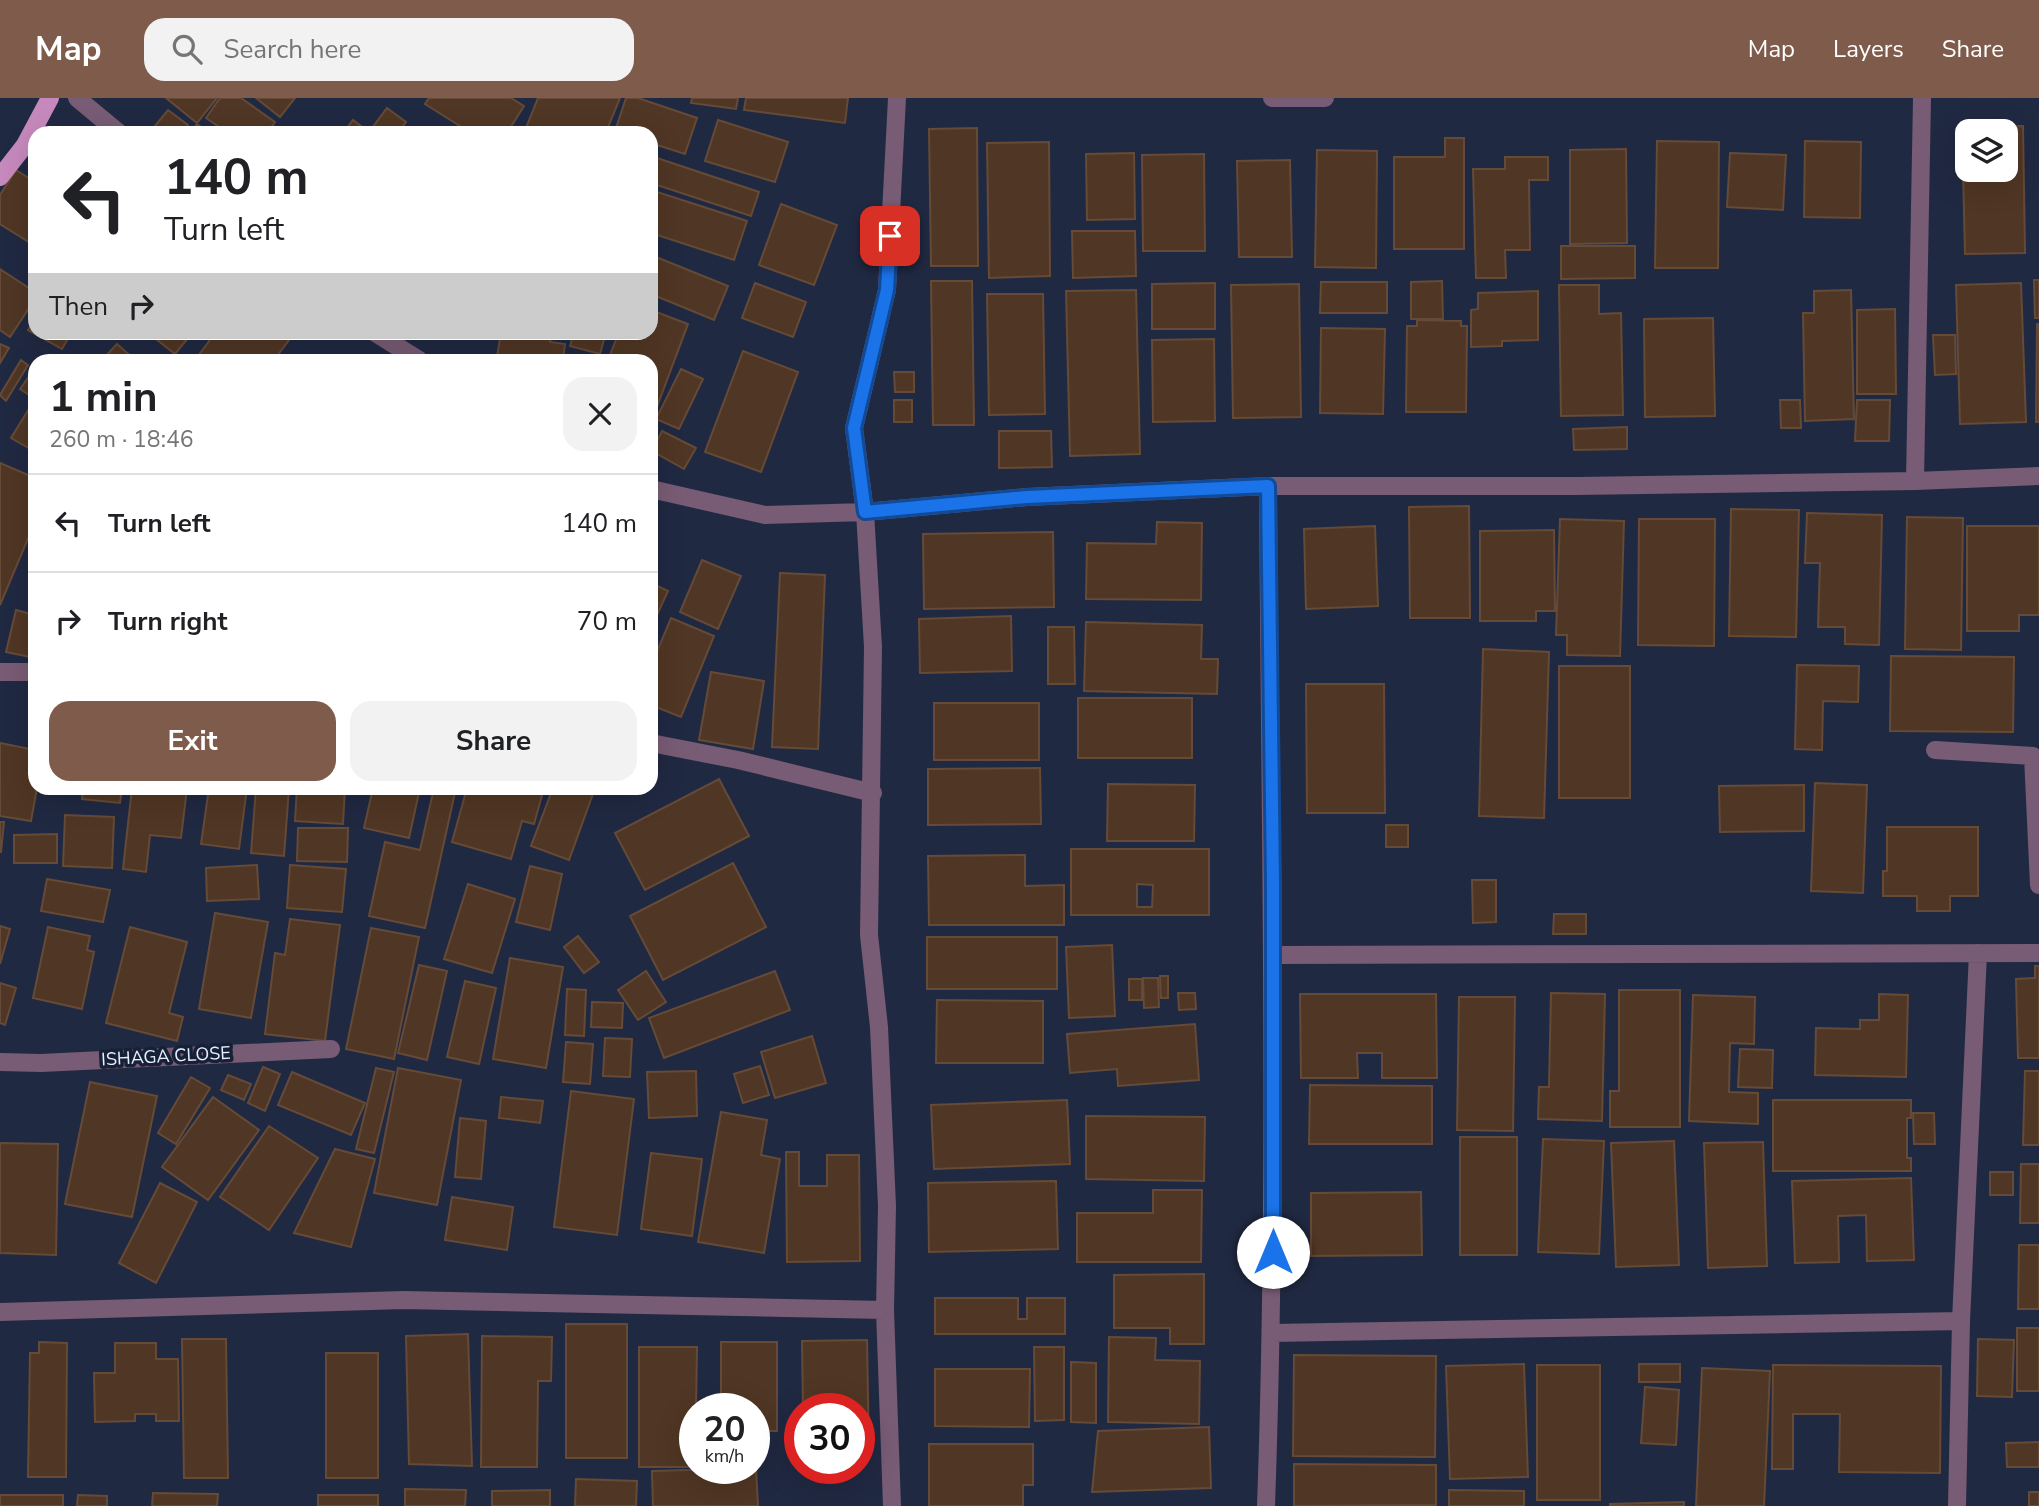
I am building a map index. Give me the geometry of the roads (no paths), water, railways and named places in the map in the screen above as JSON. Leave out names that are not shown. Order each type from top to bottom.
[{"type":"main road","points":[[35,126],[50,98]]},
{"type":"main road","points":[[0,177],[28,139]]},
{"type":"street","points":[[77,98],[111,126]]},
{"type":"street","points":[[892,1506],[885,1310],[887,1206],[879,1027],[870,936],[873,647],[865,512],[854,428],[887,290],[902,98]]},
{"type":"street","points":[[1272,98],[1325,98]]},
{"type":"street","points":[[1915,481],[1922,98]]},
{"type":"street","points":[[387,340],[409,354]]},
{"type":"street","points":[[658,491],[765,514],[865,512],[1027,497],[1268,486],[1915,481],[2039,476]]},
{"type":"street","points":[[1266,1506],[1273,1333],[1274,954],[1268,486]]},
{"type":"street","points":[[0,672],[28,672]]},
{"type":"street","points":[[658,744],[738,760],[873,793]]},
{"type":"street","points":[[1935,750],[2033,756],[2035,760],[2031,769],[2039,885]]},
{"type":"street","points":[[1957,1506],[1961,1321],[1978,953]]},
{"type":"street","points":[[1274,954],[2039,953]]},
{"type":"street","name":"ISHAGA CLOSE","points":[[0,1062],[41,1063],[331,1049]]},
{"type":"street","points":[[0,1312],[404,1300],[885,1310]]},
{"type":"street","points":[[1273,1333],[1961,1321]]}]
